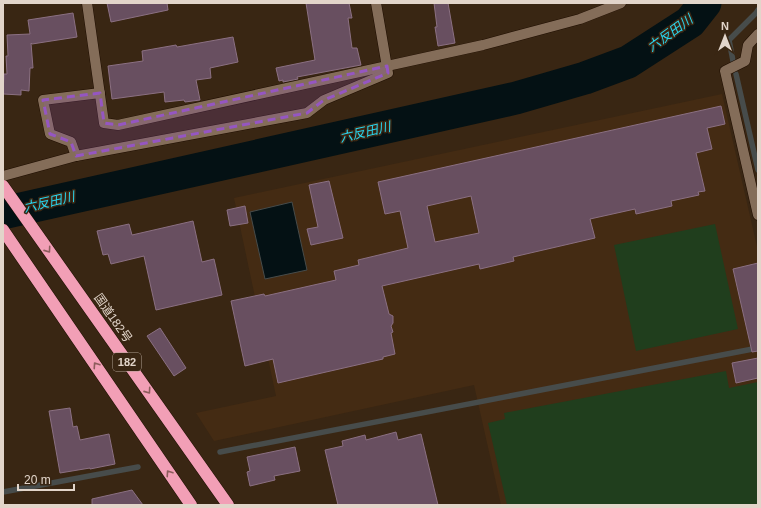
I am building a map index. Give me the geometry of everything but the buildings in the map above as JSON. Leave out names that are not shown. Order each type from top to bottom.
[{"type":"highway","name":"国道182号","points":[[3,186],[228,505]]},
{"type":"highway","name":"182","points":[[3,230],[191,505]]},
{"type":"street","points":[[87,3],[104,123],[118,125],[498,41],[580,19],[621,3]]},
{"type":"street","points":[[3,176],[76,156],[307,112],[324,100],[388,73],[376,3]]},
{"type":"street","points":[[758,34],[748,45],[745,61],[725,71],[758,215]]},
{"type":"street","points":[[76,156],[71,142],[50,134],[42,100],[100,93]]},
{"type":"highlighted area","points":[[387,66],[388,73],[324,100],[307,113],[76,156],[71,142],[50,134],[43,100],[100,93],[104,123],[118,125]]},
{"type":"shaded area","points":[[722,94],[758,251],[758,505],[501,505],[474,385],[214,441],[196,413],[276,396],[234,198]]},
{"type":"shaded area","points":[[292,202],[307,270],[265,279],[250,212]]},
{"type":"green space","points":[[715,224],[738,329],[636,351],[614,245]]},
{"type":"green space","points":[[726,371],[729,388],[758,382],[758,505],[507,505],[488,423],[505,419],[504,413]]},
{"type":"waterway","name":"六反田川","points":[[3,213],[516,98],[585,78],[628,62],[690,22],[705,3]]},
{"type":"waterway","points":[[733,61],[729,40],[758,10]]},
{"type":"waterway","points":[[736,74],[758,170]]},
{"type":"waterway","points":[[220,452],[758,348]]},
{"type":"waterway","points":[[3,492],[138,467]]}]
